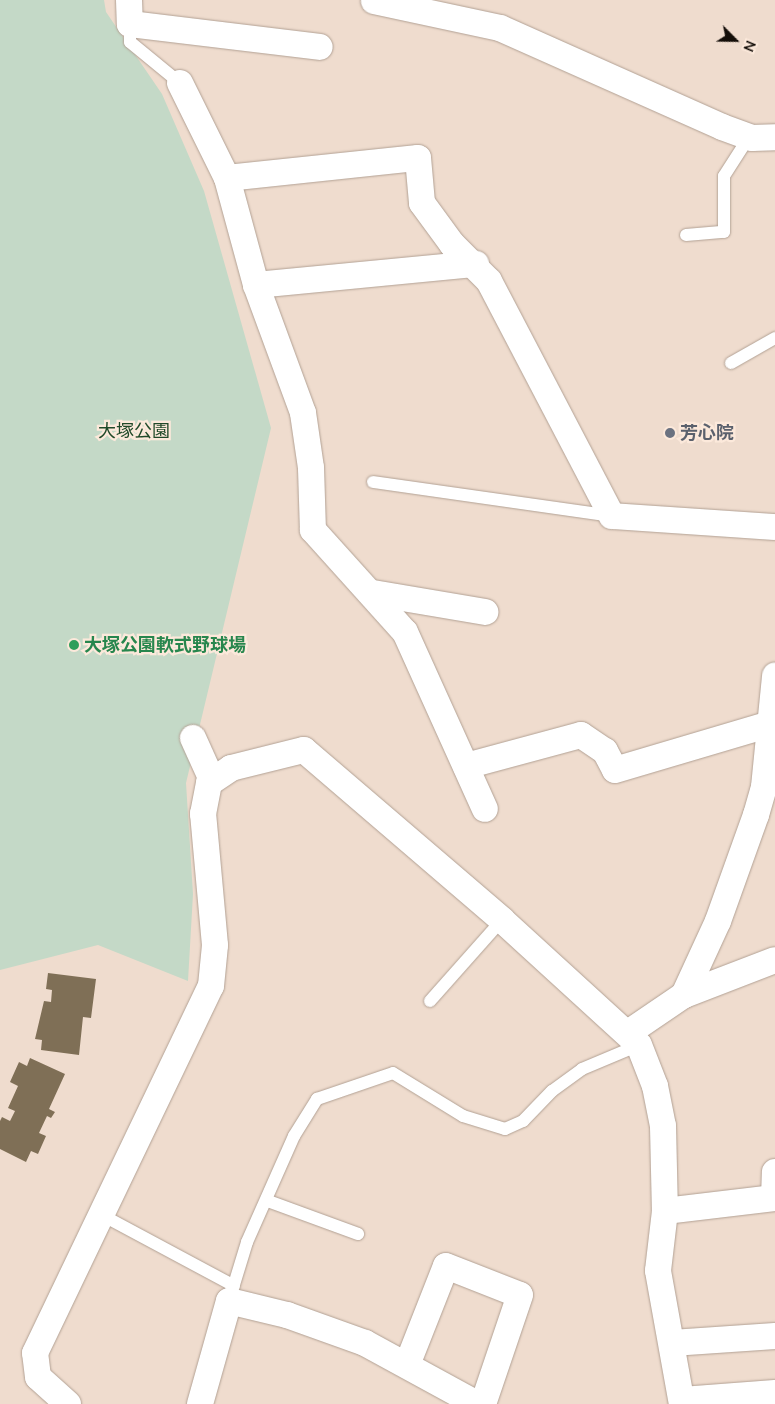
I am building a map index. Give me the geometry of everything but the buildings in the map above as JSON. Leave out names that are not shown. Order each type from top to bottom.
[{"type":"street","points":[[374,1],[500,28],[749,137],[775,137]]},
{"type":"street","points":[[130,12],[320,48]]},
{"type":"street","points":[[180,83],[227,178],[256,285],[303,413],[313,530],[337,559],[373,593],[405,632],[485,809]]},
{"type":"street","points":[[227,178],[418,158],[422,203],[452,244],[476,264],[489,281],[612,516],[775,527]]},
{"type":"street","points":[[256,285],[476,264]]},
{"type":"street","points":[[373,593],[485,612]]},
{"type":"street","points":[[684,995],[718,921],[756,816],[764,787],[775,676]]},
{"type":"street","points":[[466,766],[581,735],[605,751],[616,770],[770,724]]},
{"type":"street","points":[[68,1404],[38,1377],[35,1353],[211,986],[215,945],[203,814],[212,780],[193,738]]},
{"type":"street","points":[[212,780],[231,768],[304,750],[502,920],[633,1039],[655,1086],[663,1126],[665,1211],[658,1271],[682,1402],[775,1393]]},
{"type":"street","points":[[633,1039],[684,995],[775,960]]},
{"type":"street","points":[[665,1211],[774,1198],[775,1172]]},
{"type":"street","points":[[407,1365],[446,1266],[520,1295],[484,1404]]},
{"type":"street","points":[[200,1404],[232,1294],[365,1342],[477,1404]]},
{"type":"street","points":[[672,1343],[775,1336]]},
{"type":"lane","points":[[130,12],[130,42],[180,83]]},
{"type":"lane","points":[[686,235],[724,232],[724,176],[749,137]]},
{"type":"lane","points":[[731,363],[775,338]]},
{"type":"lane","points":[[373,482],[612,516]]},
{"type":"lane","points":[[430,1001],[502,920]]},
{"type":"lane","points":[[100,1214],[232,1294],[247,1242],[268,1201],[294,1136],[317,1099],[393,1073],[463,1116],[505,1129],[523,1121],[552,1091],[582,1069],[633,1039]]},
{"type":"lane","points":[[268,1201],[358,1234]]},
{"type":"green space","name":"大塚公園","points":[[0,0],[104,0],[106,12],[162,94],[204,191],[271,428],[186,783],[193,894],[188,981],[98,945],[0,970]]},
{"type":"place","name":"芳心院","points":[[670,433]]},
{"type":"place","name":"大塚公園軟式野球場","points":[[74,645]]}]
